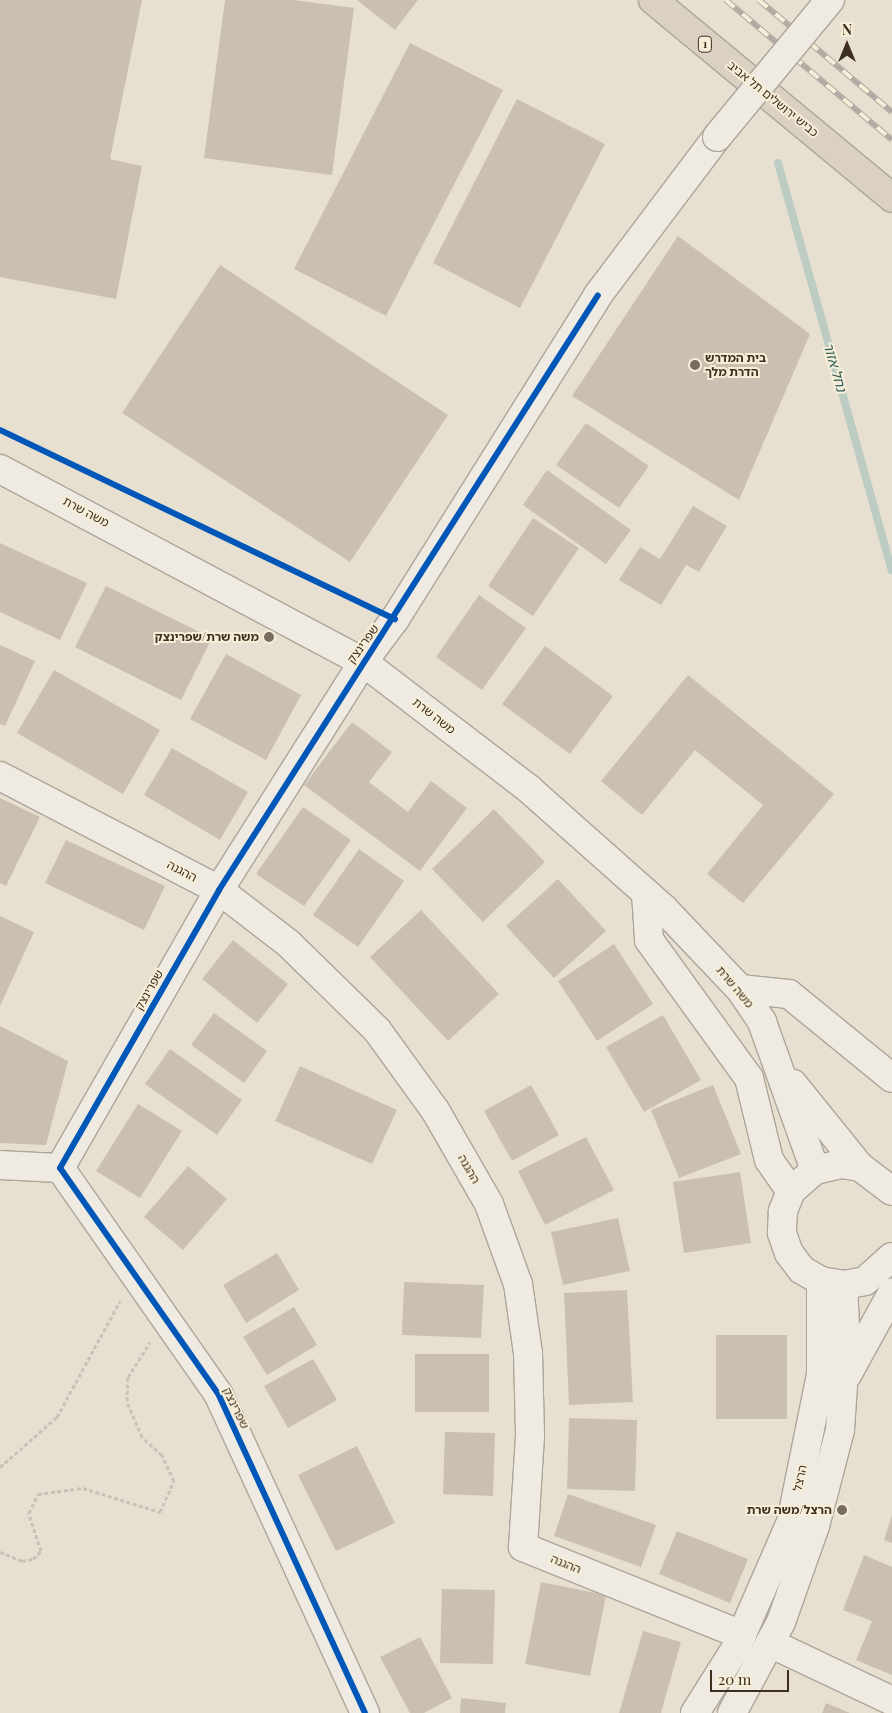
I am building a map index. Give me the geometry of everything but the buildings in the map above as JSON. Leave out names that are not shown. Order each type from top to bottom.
[{"type":"highway","name":"כביש ירושלים תל אביב","points":[[653,0],[892,198]]},
{"type":"street","name":"שפרינצק","points":[[365,1713],[219,1396],[60,1168],[219,890],[363,662],[395,619],[598,295],[717,137],[830,0]]},
{"type":"street","name":"משה שרת","points":[[0,469],[363,662],[529,789],[646,893],[740,989],[762,1022],[781,1069],[815,1170]]},
{"type":"street","name":"ההגנה","points":[[0,776],[219,890],[289,944],[377,1030],[435,1110],[489,1204],[518,1284],[528,1353],[530,1436],[523,1547],[742,1634]]},
{"type":"street","points":[[646,893],[649,940],[749,1078],[769,1160],[792,1191]]},
{"type":"street","points":[[740,989],[789,994],[892,1078]]},
{"type":"street","name":"משה שרת","points":[[781,1069],[860,1167]]},
{"type":"street","points":[[890,1186],[860,1167],[841,1164],[815,1170],[792,1191],[783,1211],[782,1233],[788,1253],[802,1270],[832,1283],[865,1280],[892,1257]]},
{"type":"street","points":[[0,1165],[60,1168]]},
{"type":"street","name":"הרצל","points":[[695,1713],[742,1634],[791,1522],[821,1374],[832,1283]]},
{"type":"street","name":"הרצל","points":[[732,1713],[770,1643],[815,1526],[840,1430],[843,1383],[832,1283]]},
{"type":"street","points":[[843,1383],[892,1294]]},
{"type":"street","points":[[770,1643],[892,1701]]},
{"type":"path","points":[[0,1467],[57,1417],[134,1274]]},
{"type":"path","points":[[0,1552],[22,1561],[33,1559],[41,1551],[29,1513],[38,1494],[83,1488],[160,1512],[174,1481],[162,1455],[142,1437],[127,1401],[128,1377],[166,1318]]},
{"type":"waterway","name":"נחל אזור","points":[[778,163],[892,570]]},
{"type":"railway","points":[[726,0],[892,140]]},
{"type":"railway","points":[[759,0],[892,112]]},
{"type":"cycle path","points":[[365,1713],[219,1395],[60,1168],[219,890],[598,295]]},
{"type":"cycle path","points":[[0,430],[395,619]]},
{"type":"place","name":"בית המדרש הדרת מלך","points":[[695,365]]},
{"type":"place","name":"משה שרת/שפרינצק","points":[[269,637]]},
{"type":"place","name":"הרצל/משה שרת","points":[[842,1510]]}]
